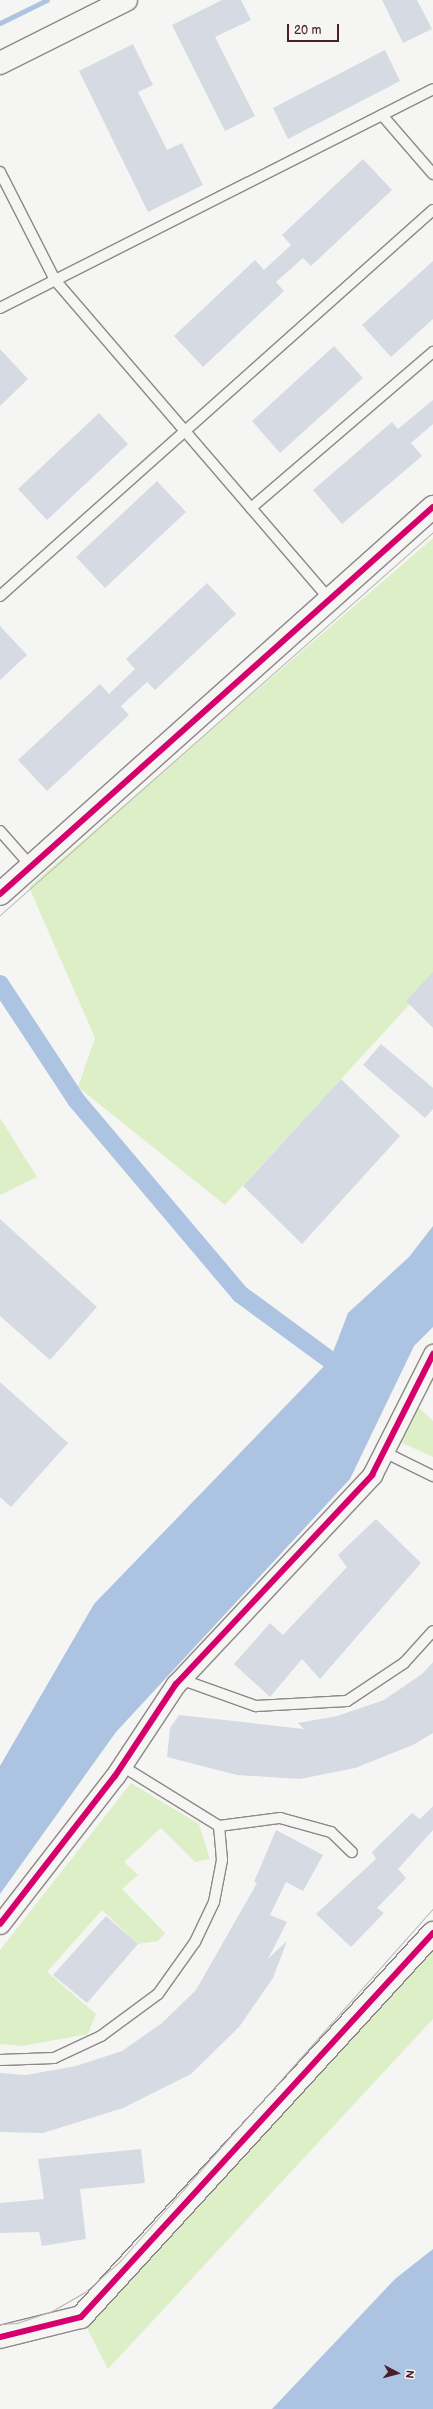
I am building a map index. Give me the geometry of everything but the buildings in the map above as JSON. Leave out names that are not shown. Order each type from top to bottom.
[{"type":"street","points":[[0,63],[126,0]]},
{"type":"street","points":[[0,894],[433,506]]},
{"type":"street","points":[[0,1924],[122,1766],[180,1679],[372,1475],[433,1354]]},
{"type":"street","points":[[0,2337],[81,2317],[433,1933]]},
{"type":"lane","points":[[0,308],[433,89]]},
{"type":"lane","points":[[382,115],[433,174]]},
{"type":"lane","points":[[0,172],[56,280],[329,599]]},
{"type":"lane","points":[[0,596],[433,210]]},
{"type":"lane","points":[[251,508],[433,352]]},
{"type":"lane","points":[[0,831],[31,866]]},
{"type":"lane","points":[[384,1452],[433,1476]]},
{"type":"lane","points":[[180,1679],[256,1706],[347,1701],[404,1663],[433,1631]]},
{"type":"lane","points":[[122,1766],[219,1826],[280,1818],[331,1832],[352,1852]]},
{"type":"lane","points":[[0,2060],[54,2058],[101,2036],[158,1994],[195,1942],[214,1902],[222,1860],[219,1826]]},
{"type":"green space","points":[[433,538],[433,979],[225,1205],[78,1087],[95,1038],[29,887]]},
{"type":"green space","points":[[0,1118],[37,1177],[0,1195]]},
{"type":"green space","points":[[418,1407],[433,1421],[433,1457],[400,1442]]},
{"type":"green space","points":[[131,1783],[199,1824],[210,1859],[195,1862],[161,1828],[124,1862],[138,1875],[122,1889],[165,1933],[158,1941],[138,1944],[102,1910],[47,1972],[96,2014],[88,2034],[22,2046],[0,2044],[0,1950]]},
{"type":"green space","points":[[433,1933],[433,2019],[108,2369],[81,2317]]},
{"type":"water","points":[[433,1226],[433,1327],[414,1346],[350,1479],[116,1732],[0,1894],[0,1766],[94,1604],[330,1360],[348,1313],[409,1257]]},
{"type":"water","points":[[433,2249],[433,2409],[272,2409],[395,2279]]},
{"type":"waterway","points":[[0,23],[47,0]]},
{"type":"waterway","points":[[0,984],[77,1101],[240,1294],[330,1360]]},
{"type":"tram line","points":[[0,915],[433,532]]},
{"type":"tram line","points":[[0,2324],[17,2323],[52,2311],[85,2292],[120,2261],[433,1909]]},
{"type":"cycle path","points":[[0,894],[433,507]]},
{"type":"cycle path","points":[[0,1924],[115,1776],[176,1684],[372,1475],[433,1354]]},
{"type":"cycle path","points":[[0,2337],[81,2317],[433,1933]]}]
